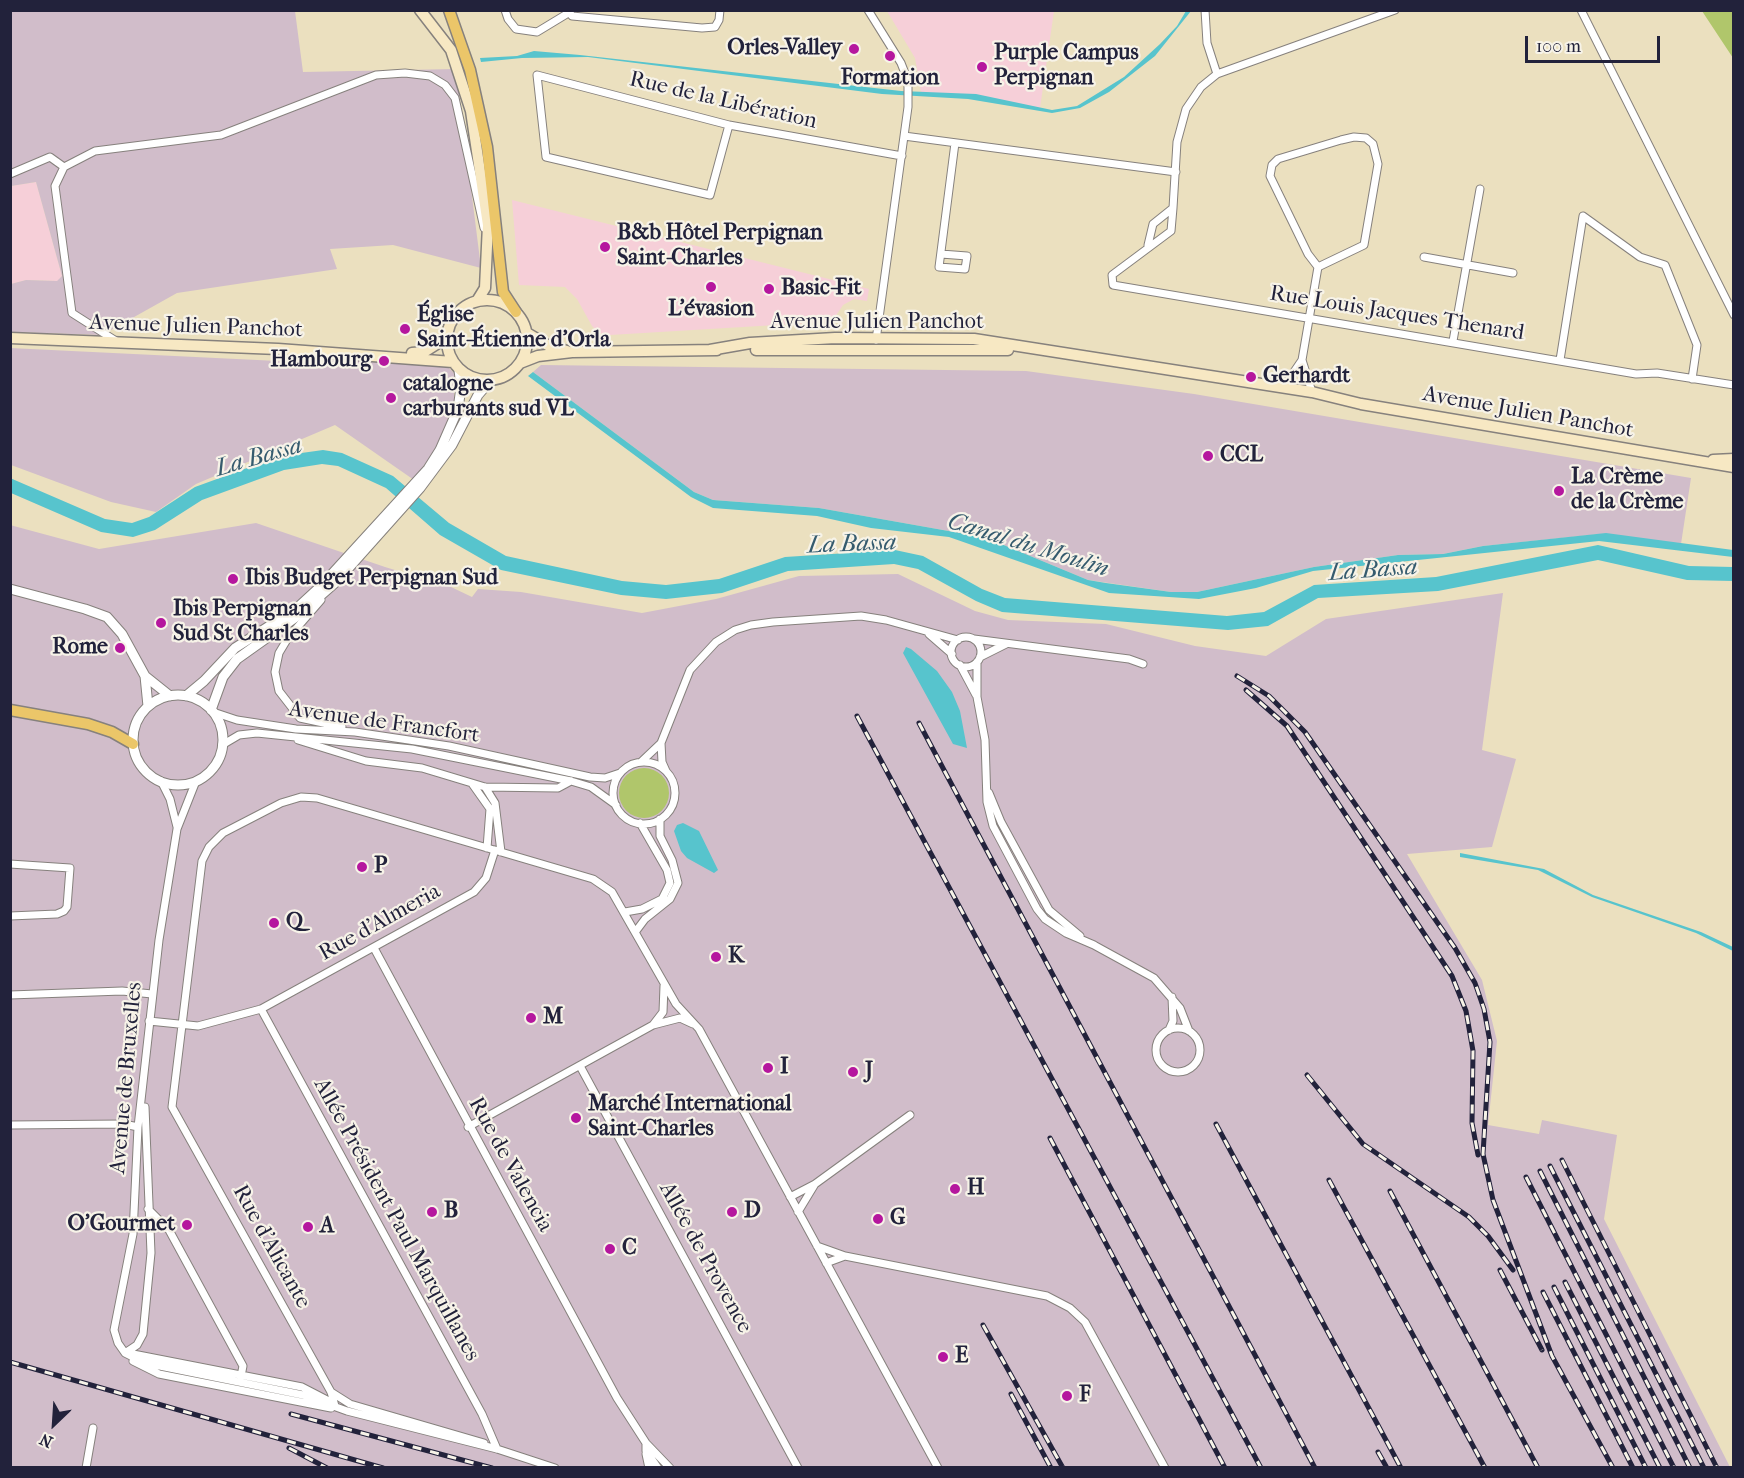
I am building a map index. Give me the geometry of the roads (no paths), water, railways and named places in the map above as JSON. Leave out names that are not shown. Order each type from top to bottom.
[{"type":"main road","points":[[420,10],[451,50],[461,78],[478,152],[488,242],[485,288],[477,301]]},
{"type":"main road","points":[[449,10],[470,70],[487,147],[503,292],[516,312],[527,333],[526,348],[520,363],[508,374],[491,380],[474,378],[456,366],[446,338],[455,314],[477,301],[491,300],[504,303],[516,312]]},
{"type":"main road","name":"Avenue Julien Panchot","points":[[527,333],[549,346],[572,352]]},
{"type":"main road","name":"Avenue Julien Panchot","points":[[10,338],[379,355],[456,366]]},
{"type":"main road","name":"Avenue Julien Panchot","points":[[379,355],[424,352],[446,338]]},
{"type":"main road","name":"Avenue Julien Panchot","points":[[520,363],[538,356],[572,352],[875,344],[1044,351],[1284,387],[1361,404]]},
{"type":"main road","name":"Avenue Julien Panchot","points":[[1227,379],[1279,394],[1361,404],[1734,467]]},
{"type":"main road","name":"Avenue Julien Panchot","points":[[1689,460],[1734,459]]},
{"type":"main road","points":[[10,710],[88,724],[112,732],[133,744]]},
{"type":"street","points":[[505,10],[508,19],[516,28],[537,32],[569,11],[572,16],[702,28],[715,27],[720,20],[720,10]]},
{"type":"street","points":[[639,21],[640,10]]},
{"type":"street","points":[[868,10],[901,63],[908,81],[908,106],[902,156],[875,344]]},
{"type":"street","points":[[1205,10],[1207,43],[1217,74],[1395,10]]},
{"type":"street","points":[[1581,10],[1734,315]]},
{"type":"street","name":"Rue Louis Jacques Thenard","points":[[1217,74],[1201,87],[1186,109],[1178,142],[1171,231],[1148,245],[1112,275],[1113,285],[1636,374],[1657,373],[1734,385]]},
{"type":"street","points":[[119,343],[72,313],[55,186],[64,167],[95,151],[221,135],[376,75],[430,76],[445,86],[455,98],[488,242]]},
{"type":"street","name":"Rue de la Libération","points":[[729,125],[710,195],[546,157],[537,75],[729,125],[902,156]]},
{"type":"street","points":[[904,136],[1176,172]]},
{"type":"street","points":[[1284,387],[1302,360],[1318,267],[1308,254],[1270,176],[1272,165],[1278,159],[1330,143],[1354,137],[1366,138],[1372,144],[1378,164],[1364,245],[1318,267]]},
{"type":"street","points":[[941,254],[955,143]]},
{"type":"street","points":[[10,174],[50,157],[64,167]]},
{"type":"street","points":[[1453,342],[1480,189]]},
{"type":"street","name":"Rue Louis Jacques Thenard","points":[[1148,245],[1153,225],[1173,208]]},
{"type":"street","points":[[1560,360],[1583,216],[1640,257],[1665,265],[1697,345],[1692,379]]},
{"type":"street","points":[[1424,257],[1513,273]]},
{"type":"street","points":[[1302,360],[1312,392]]},
{"type":"street","points":[[418,485],[440,450],[453,422],[461,387],[456,366]]},
{"type":"street","points":[[186,696],[204,681],[235,648],[296,609],[398,507],[452,445],[478,395],[491,380]]},
{"type":"street","points":[[398,507],[288,638],[279,653],[275,672],[279,690],[300,718],[322,725],[424,742]]},
{"type":"street","points":[[212,711],[223,677],[237,659],[296,617],[337,581]]},
{"type":"street","points":[[10,590],[86,609],[106,617],[122,633],[145,676],[148,706]]},
{"type":"street","points":[[661,743],[662,762],[673,783],[675,797],[669,811],[660,819],[640,823],[626,817],[616,805],[614,788],[620,773],[652,755],[661,743],[690,670],[716,642],[735,630],[773,622],[861,616],[894,622],[929,634],[958,640]]},
{"type":"street","points":[[929,634],[952,654],[977,697]]},
{"type":"street","points":[[952,654],[953,646],[958,640],[966,637],[1129,659],[1143,664]]},
{"type":"street","points":[[974,639],[981,647],[977,697],[985,740],[989,791],[988,814],[993,826],[1036,909],[1055,927],[1094,945],[1154,978],[1172,995],[1189,1031],[1198,1040],[1201,1052],[1195,1065],[1182,1072],[1164,1067],[1158,1057],[1159,1039],[1173,1021],[1172,995]]},
{"type":"street","points":[[960,665],[969,666],[1011,643]]},
{"type":"street","points":[[145,676],[170,696]]},
{"type":"street","points":[[170,696],[186,696],[200,701],[212,711],[221,728],[222,745],[214,766],[196,780],[185,784],[161,781],[142,766],[133,744],[136,723],[148,706],[170,696]]},
{"type":"street","name":"Avenue de Francfort","points":[[212,711],[237,720],[296,729],[355,732],[424,742],[572,775],[605,778],[620,773]]},
{"type":"street","name":"Avenue de Francfort","points":[[222,745],[238,735],[257,733],[412,748],[591,787],[616,805]]},
{"type":"street","points":[[290,736],[366,761],[422,768],[485,787],[558,788],[572,782]]},
{"type":"street","points":[[641,762],[650,763],[666,771]]},
{"type":"street","name":"Avenue de Bruxelles","points":[[125,1353],[114,1330],[133,1234],[138,1127],[145,1087],[152,994],[177,829],[196,780]]},
{"type":"street","name":"Avenue de Bruxelles","points":[[161,781],[170,799],[177,829]]},
{"type":"street","points":[[473,785],[490,809],[494,850]]},
{"type":"street","points":[[485,787],[495,803],[494,850]]},
{"type":"street","points":[[181,1026],[202,861],[209,847],[223,832],[281,803],[301,797],[317,798],[593,879],[612,892],[676,1004],[699,1029],[938,1467]]},
{"type":"street","points":[[636,931],[645,919],[670,899],[678,883],[675,868],[660,836],[660,819]]},
{"type":"street","points":[[625,912],[642,909],[662,899],[670,883],[667,870],[640,823]]},
{"type":"street","name":"Rue d'Almeria","points":[[149,1021],[181,1026],[207,1024],[261,1009],[474,892],[486,878],[494,850]]},
{"type":"street","points":[[10,864],[70,868],[67,907],[64,911],[57,914],[10,916]]},
{"type":"street","name":"Rue de Valencia","points":[[374,948],[616,1398],[646,1447]]},
{"type":"street","points":[[653,1025],[663,1012],[664,984]]},
{"type":"street","points":[[10,994],[122,991],[152,994]]},
{"type":"street","name":"Allée Président Paul Marquillanes","points":[[261,1009],[482,1414],[497,1449]]},
{"type":"street","points":[[468,1126],[653,1025],[680,1018],[699,1029]]},
{"type":"street","name":"Rue d'Alicante","points":[[181,1026],[172,1107],[331,1392],[335,1406]]},
{"type":"street","points":[[1168,1030],[1175,1028],[1189,1031]]},
{"type":"street","name":"Allée de Provence","points":[[580,1066],[798,1467]]},
{"type":"street","points":[[125,1353],[137,1345],[143,1334],[151,1253],[145,1087]]},
{"type":"street","points":[[790,1197],[815,1184],[910,1115]]},
{"type":"street","points":[[10,1125],[124,1124],[138,1127]]},
{"type":"street","points":[[798,1212],[815,1184]]},
{"type":"street","points":[[148,1209],[169,1230],[243,1366],[241,1376]]},
{"type":"street","points":[[817,1246],[845,1256],[1047,1296],[1070,1308],[1085,1322],[1165,1467]]},
{"type":"street","points":[[826,1263],[845,1256]]},
{"type":"street","points":[[125,1353],[145,1364],[183,1373],[254,1384],[348,1411]]},
{"type":"street","points":[[125,1353],[139,1366],[159,1374],[348,1411],[497,1449],[555,1467]]},
{"type":"street","points":[[125,1353],[302,1387],[324,1396],[335,1406]]},
{"type":"street","points":[[331,1392],[350,1404],[473,1438],[497,1449]]},
{"type":"street","points":[[87,1467],[93,1428]]},
{"type":"street","points":[[646,1447],[649,1467]]},
{"type":"street","points":[[646,1447],[658,1467]]},
{"type":"street","points":[[646,1447],[670,1467]]},
{"type":"water","points":[[1186,11],[1191,11],[1155,56],[1109,92],[1080,108],[1052,113],[968,99],[882,94],[588,57],[522,58],[481,62],[480,58],[517,56],[534,51],[580,55],[901,91],[976,94],[1052,110],[1077,106],[1124,77],[1177,26]]},
{"type":"water","points":[[533,372],[694,492],[713,500],[819,508],[971,535],[994,541],[1088,580],[1106,583],[1171,592],[1197,592],[1314,567],[1398,555],[1443,554],[1483,546],[1606,533],[1733,550],[1733,557],[1599,541],[1313,571],[1256,588],[1199,599],[1109,593],[949,537],[871,528],[817,516],[713,508],[691,497],[528,376]]},
{"type":"water","points":[[323,450],[342,453],[393,476],[449,523],[506,556],[622,581],[666,585],[719,579],[785,557],[895,550],[923,556],[982,589],[1005,598],[1227,616],[1264,612],[1314,585],[1436,577],[1598,545],[1689,566],[1733,567],[1733,581],[1687,580],[1598,560],[1438,591],[1318,598],[1268,626],[1228,630],[1002,612],[976,601],[918,569],[894,564],[788,571],[722,593],[666,599],[621,595],[501,570],[440,535],[386,488],[338,466],[322,464],[284,470],[202,500],[155,530],[133,537],[101,532],[11,493],[10,478],[105,519],[132,523],[149,517],[195,487],[280,456]]},
{"type":"water","points":[[906,647],[937,671],[952,692],[960,711],[967,748],[953,744],[903,653]]},
{"type":"water","points":[[683,823],[699,831],[718,870],[714,873],[687,858],[681,851],[674,831],[677,825]]},
{"type":"water","points":[[1460,853],[1544,869],[1593,895],[1701,932],[1733,947],[1733,951],[1696,933],[1592,897],[1538,870],[1460,857]]},
{"type":"railway","points":[[1237,676],[1269,696],[1305,732],[1455,948],[1475,983],[1484,1009],[1490,1042],[1483,1154],[1493,1200],[1552,1356],[1613,1468]]},
{"type":"railway","points":[[1246,690],[1287,726],[1452,976],[1466,1011],[1473,1051],[1472,1123],[1478,1155]]},
{"type":"railway","points":[[857,716],[1261,1468]]},
{"type":"railway","points":[[919,723],[1315,1468]]},
{"type":"railway","points":[[1307,1075],[1363,1144],[1469,1217],[1488,1236],[1513,1270]]},
{"type":"railway","points":[[1216,1124],[1401,1468]]},
{"type":"railway","points":[[1050,1138],[1225,1468]]},
{"type":"railway","points":[[1562,1160],[1717,1468]]},
{"type":"railway","points":[[1550,1166],[1704,1468]]},
{"type":"railway","points":[[1540,1171],[1690,1468]]},
{"type":"railway","points":[[1526,1177],[1674,1468]]},
{"type":"railway","points":[[1329,1180],[1485,1468]]},
{"type":"railway","points":[[1390,1191],[1538,1468]]},
{"type":"railway","points":[[1500,1270],[1542,1350]]},
{"type":"railway","points":[[1565,1282],[1660,1468]]},
{"type":"railway","points":[[1554,1287],[1646,1468]]},
{"type":"railway","points":[[1543,1292],[1633,1468]]},
{"type":"railway","points":[[983,1325],[1063,1468]]},
{"type":"railway","points":[[10,1362],[383,1468]]},
{"type":"railway","points":[[1011,1394],[1051,1468]]},
{"type":"railway","points":[[291,1414],[492,1468]]},
{"type":"railway","points":[[289,1448],[327,1468]]},
{"type":"railway","points":[[1378,1452],[1387,1468]]},
{"type":"place","name":"Orles-Valley","points":[[854,49]]},
{"type":"place","name":"Formation","points":[[890,56]]},
{"type":"place","name":"Purple Campus Perpignan","points":[[982,67]]},
{"type":"place","name":"B&b Hôtel Perpignan Saint-Charles","points":[[605,247]]},
{"type":"place","name":"L'évasion","points":[[711,287]]},
{"type":"place","name":"Basic-Fit","points":[[769,289]]},
{"type":"place","name":"Église Saint-Étienne d'Orla","points":[[405,329]]},
{"type":"place","name":"Hambourg","points":[[384,361]]},
{"type":"place","name":"Gerhardt","points":[[1251,377]]},
{"type":"place","name":"catalogne carburants sud VL","points":[[391,398]]},
{"type":"place","name":"CCL","points":[[1208,456]]},
{"type":"place","name":"La Crème de la Crème","points":[[1559,491]]},
{"type":"place","name":"Ibis Budget Perpignan Sud","points":[[233,579]]},
{"type":"place","name":"Ibis Perpignan Sud St Charles","points":[[161,623]]},
{"type":"place","name":"Rome","points":[[120,648]]},
{"type":"place","name":"P","points":[[362,867]]},
{"type":"place","name":"Q","points":[[274,923]]},
{"type":"place","name":"K","points":[[716,957]]},
{"type":"place","name":"M","points":[[531,1018]]},
{"type":"place","name":"I","points":[[768,1068]]},
{"type":"place","name":"J","points":[[853,1072]]},
{"type":"place","name":"Marché International Saint-Charles","points":[[576,1118]]},
{"type":"place","name":"H","points":[[955,1189]]},
{"type":"place","name":"B","points":[[432,1212]]},
{"type":"place","name":"D","points":[[732,1212]]},
{"type":"place","name":"G","points":[[878,1219]]},
{"type":"place","name":"O'Gourmet","points":[[187,1225]]},
{"type":"place","name":"A","points":[[308,1227]]},
{"type":"place","name":"C","points":[[610,1249]]},
{"type":"place","name":"E","points":[[943,1357]]},
{"type":"place","name":"F","points":[[1067,1396]]},
{"type":"water label","name":"La Bassa","points":[[259,458]]},
{"type":"water label","name":"La Bassa","points":[[852,545]]},
{"type":"water label","name":"Canal du Moulin","points":[[1028,546]]},
{"type":"water label","name":"La Bassa","points":[[1373,571]]}]
